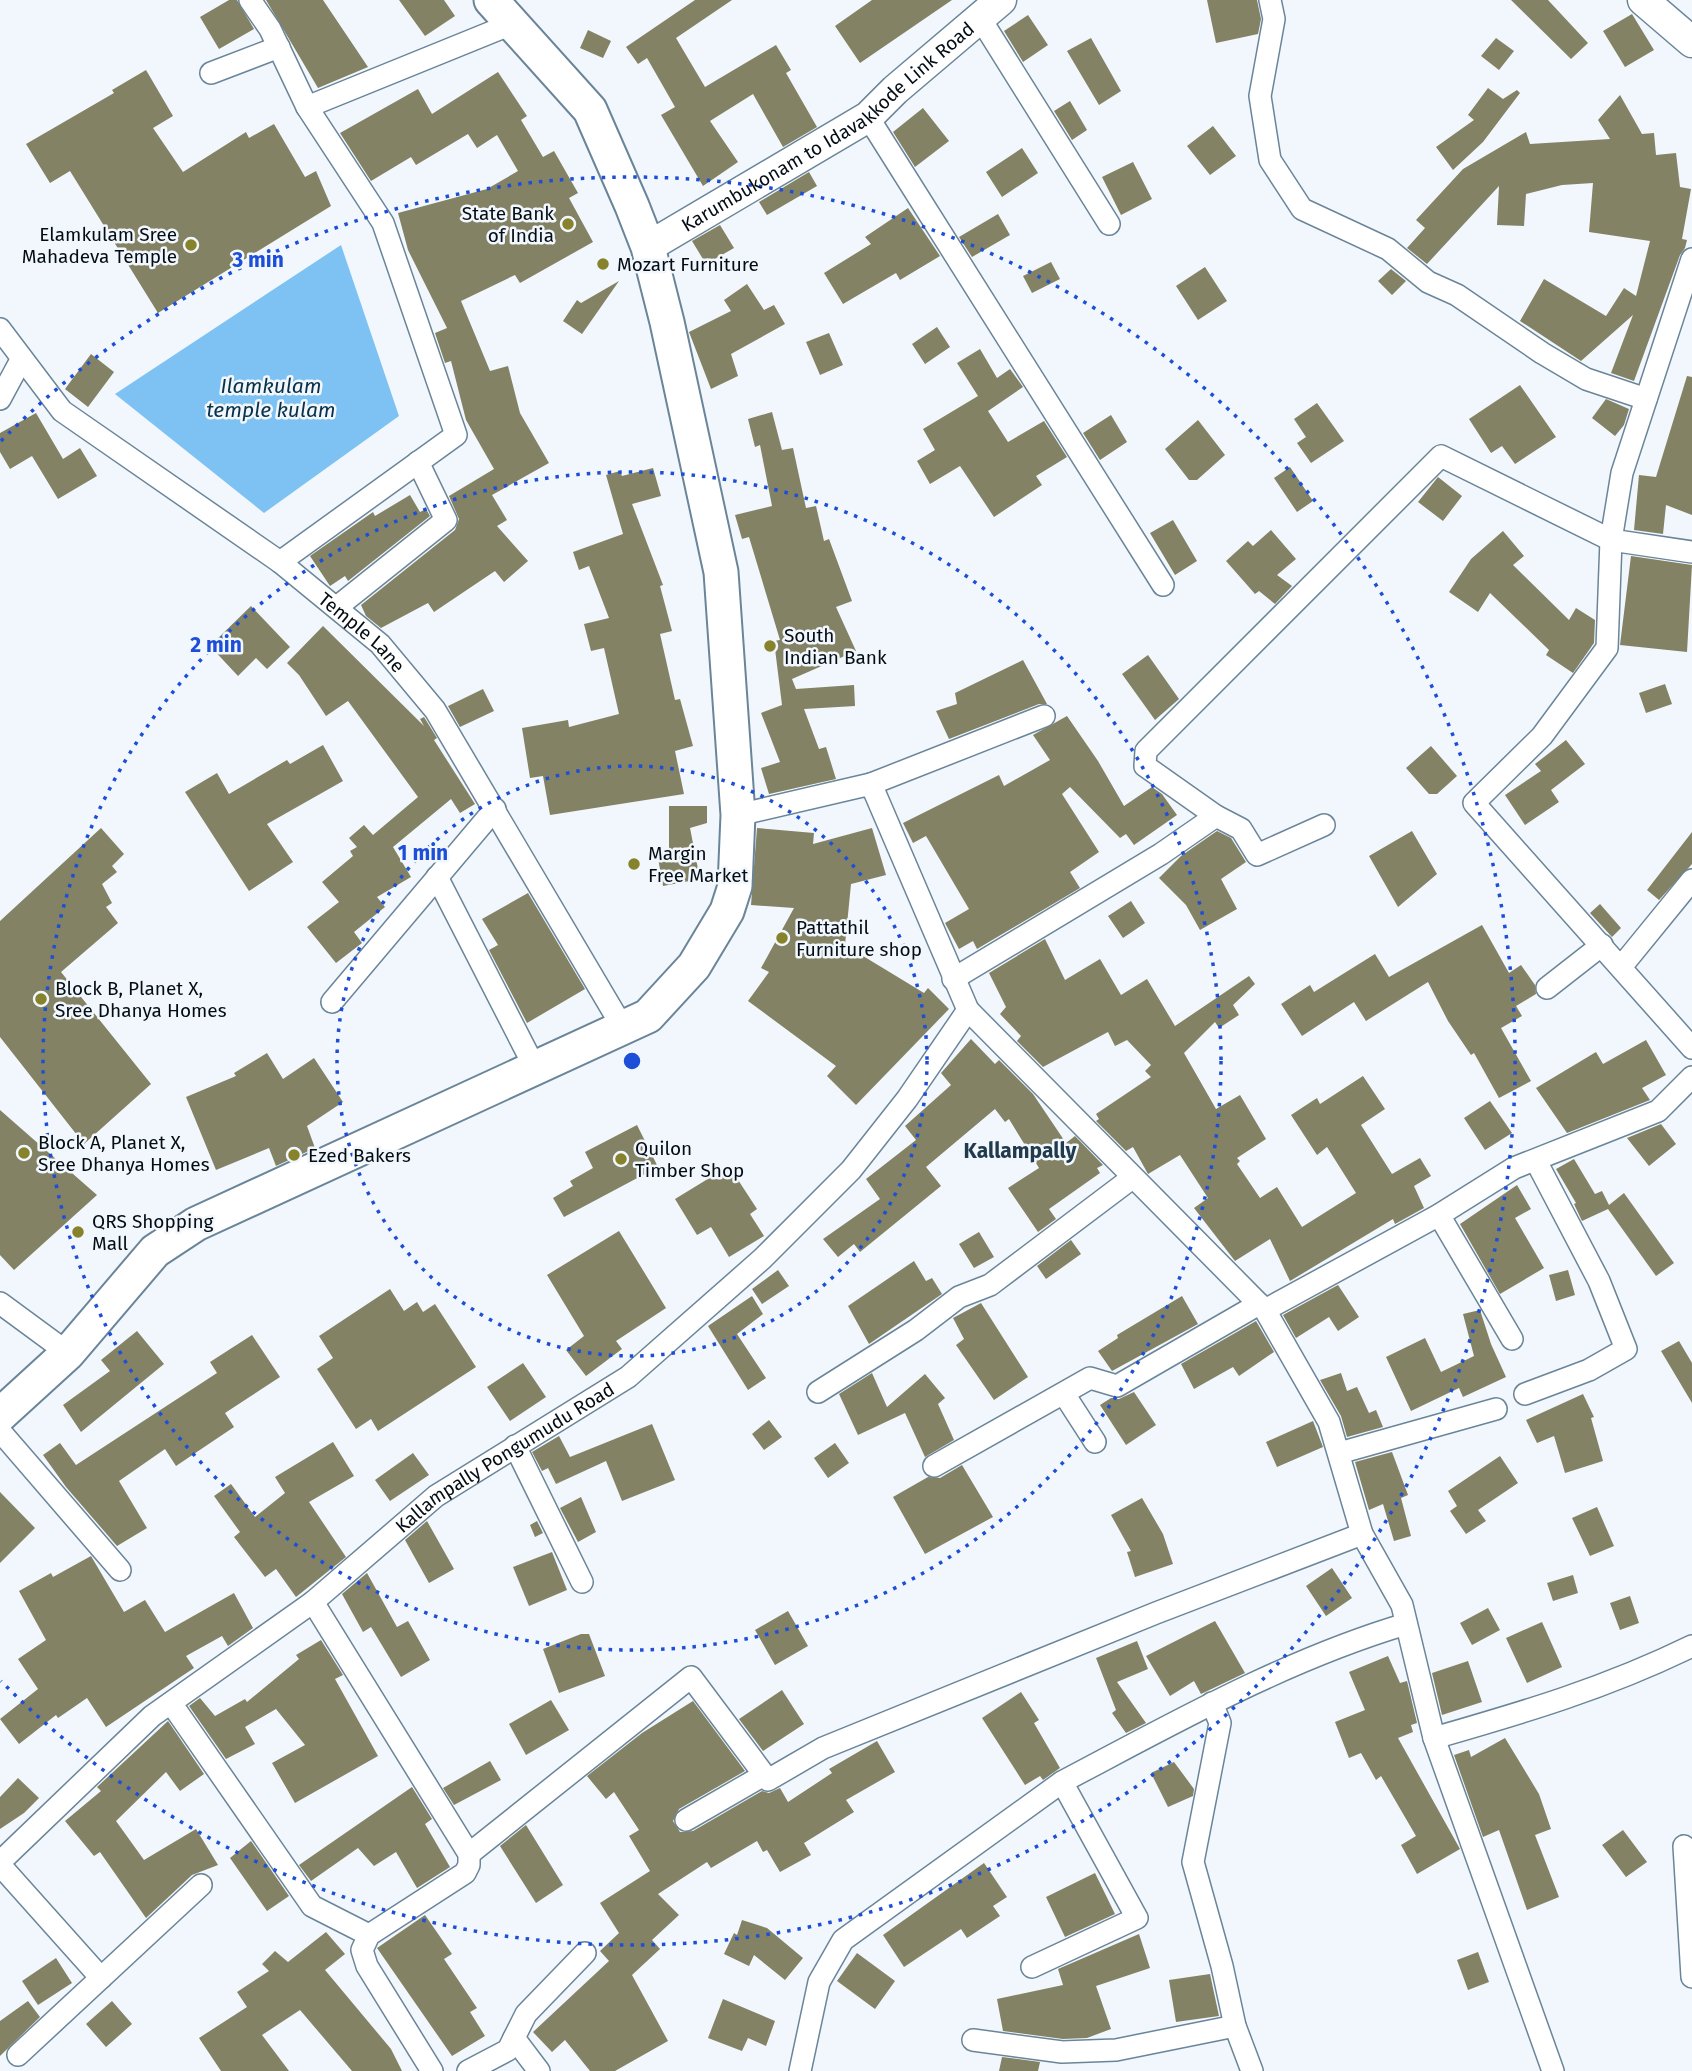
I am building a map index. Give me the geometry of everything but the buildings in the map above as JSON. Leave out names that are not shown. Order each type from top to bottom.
[{"type":"main road","points":[[0,1415],[68,1353],[155,1251],[196,1224],[648,1016],[694,965],[727,911],[735,886],[738,815],[721,572],[648,247],[590,110],[491,0]]},
{"type":"street","points":[[250,0],[279,47],[307,107],[383,223],[456,435],[280,562]]},
{"type":"street","points":[[1270,0],[1274,19],[1260,96],[1270,160],[1302,209],[1388,249],[1428,282],[1457,295],[1542,353],[1586,379],[1646,399]]},
{"type":"street","points":[[1643,0],[1692,42]]},
{"type":"street","points":[[990,9],[1109,224]]},
{"type":"street","name":"Karumbukonam to Idavakkode Link Road","points":[[648,247],[868,117],[895,90],[990,9]]},
{"type":"street","points":[[307,107],[514,23]]},
{"type":"street","points":[[211,73],[279,47]]},
{"type":"street","points":[[868,117],[1163,585]]},
{"type":"street","points":[[1692,258],[1622,473],[1611,540],[1607,648],[1542,736],[1474,803],[1692,1048]]},
{"type":"street","name":"Temple Lane","points":[[0,329],[62,411],[280,562],[380,644],[435,710],[623,1028]]},
{"type":"street","points":[[0,399],[22,360]]},
{"type":"street","points":[[1324,825],[1257,855],[1241,829],[1216,816],[1145,766],[1146,751],[1441,456],[1611,540],[1692,552]]},
{"type":"street","points":[[337,607],[446,520],[418,463]]},
{"type":"street","points":[[738,815],[871,784],[1044,716]]},
{"type":"street","points":[[871,784],[968,1010],[1262,1307],[1329,1422],[1362,1535],[1402,1605],[1434,1738],[1553,2071]]},
{"type":"street","points":[[332,1002],[495,808]]},
{"type":"street","points":[[953,979],[1161,854],[1216,816]]},
{"type":"street","points":[[436,877],[535,1068]]},
{"type":"street","points":[[1622,967],[1692,880]]},
{"type":"street","points":[[1547,988],[1602,945]]},
{"type":"street","name":"Kallampally Pongumudu Road","points":[[0,1864],[152,1716],[313,1602],[436,1496],[628,1377],[762,1259],[851,1170],[908,1098],[968,1010]]},
{"type":"street","points":[[934,1466],[1090,1378],[1117,1386],[1439,1215],[1514,1168],[1658,1111],[1692,1077]]},
{"type":"street","points":[[1525,1394],[1589,1370],[1626,1349],[1599,1281],[1536,1161]]},
{"type":"street","points":[[818,1392],[916,1330],[958,1297],[990,1285],[1132,1178]]},
{"type":"street","points":[[1439,1215],[1512,1339]]},
{"type":"street","points":[[0,1303],[68,1353]]},
{"type":"street","points":[[1065,1394],[1095,1442]]},
{"type":"street","points":[[1339,1453],[1496,1409]]},
{"type":"street","points":[[0,1431],[120,1570]]},
{"type":"street","points":[[515,1446],[582,1582]]},
{"type":"street","points":[[469,1854],[691,1677],[768,1780],[823,1748],[1156,1613],[1362,1535]]},
{"type":"street","points":[[313,1602],[469,1854],[469,1865],[465,1873],[369,1935],[362,1950],[367,1966],[432,2071]]},
{"type":"street","points":[[800,2071],[819,1982],[843,1940],[1062,1782],[1212,1703],[1305,1659],[1406,1624]]},
{"type":"street","points":[[1434,1738],[1538,1709],[1630,1677],[1692,1646]]},
{"type":"street","points":[[171,1703],[313,1906],[369,1935]]},
{"type":"street","points":[[1212,1703],[1220,1723],[1193,1862],[1222,1966],[1234,2026],[1252,2071]]},
{"type":"street","points":[[686,1819],[764,1775]]},
{"type":"street","points":[[1032,1967],[1137,1917],[1062,1782]]},
{"type":"street","points":[[1684,1846],[1692,1977]]},
{"type":"street","points":[[0,1864],[100,1978]]},
{"type":"street","points":[[18,2055],[201,1885]]},
{"type":"street","points":[[468,2071],[508,2050],[526,2014],[585,1953]]},
{"type":"street","points":[[973,2040],[1062,2052],[1116,2050],[1234,2026]]},
{"type":"street","points":[[514,2038],[539,2071]]},
{"type":"water","name":"Ilamkulam temple kulam","points":[[341,245],[399,416],[264,513],[115,394]]},
{"type":"place","name":"State Bank of India","points":[[568,224]]},
{"type":"place","name":"Elamkulam Sree Mahadeva Temple","points":[[191,245]]},
{"type":"place","name":"Mozart Furniture","points":[[603,264]]},
{"type":"place","name":"South Indian Bank","points":[[770,646]]},
{"type":"place","name":"Margin Free Market","points":[[634,864]]},
{"type":"place","name":"Pattathil Furniture shop","points":[[782,938]]},
{"type":"place","name":"Block B, Planet X, Sree Dhanya Homes","points":[[41,999]]},
{"type":"place","name":"Block A, Planet X, Sree Dhanya Homes","points":[[24,1153]]},
{"type":"place","name":"Ezed Bakers","points":[[294,1155]]},
{"type":"place","name":"Quilon Timber Shop","points":[[621,1159]]},
{"type":"place","name":"QRS Shopping Mall","points":[[78,1232]]},
{"type":"district","name":"Kallampally","points":[[1020,1151]]}]
